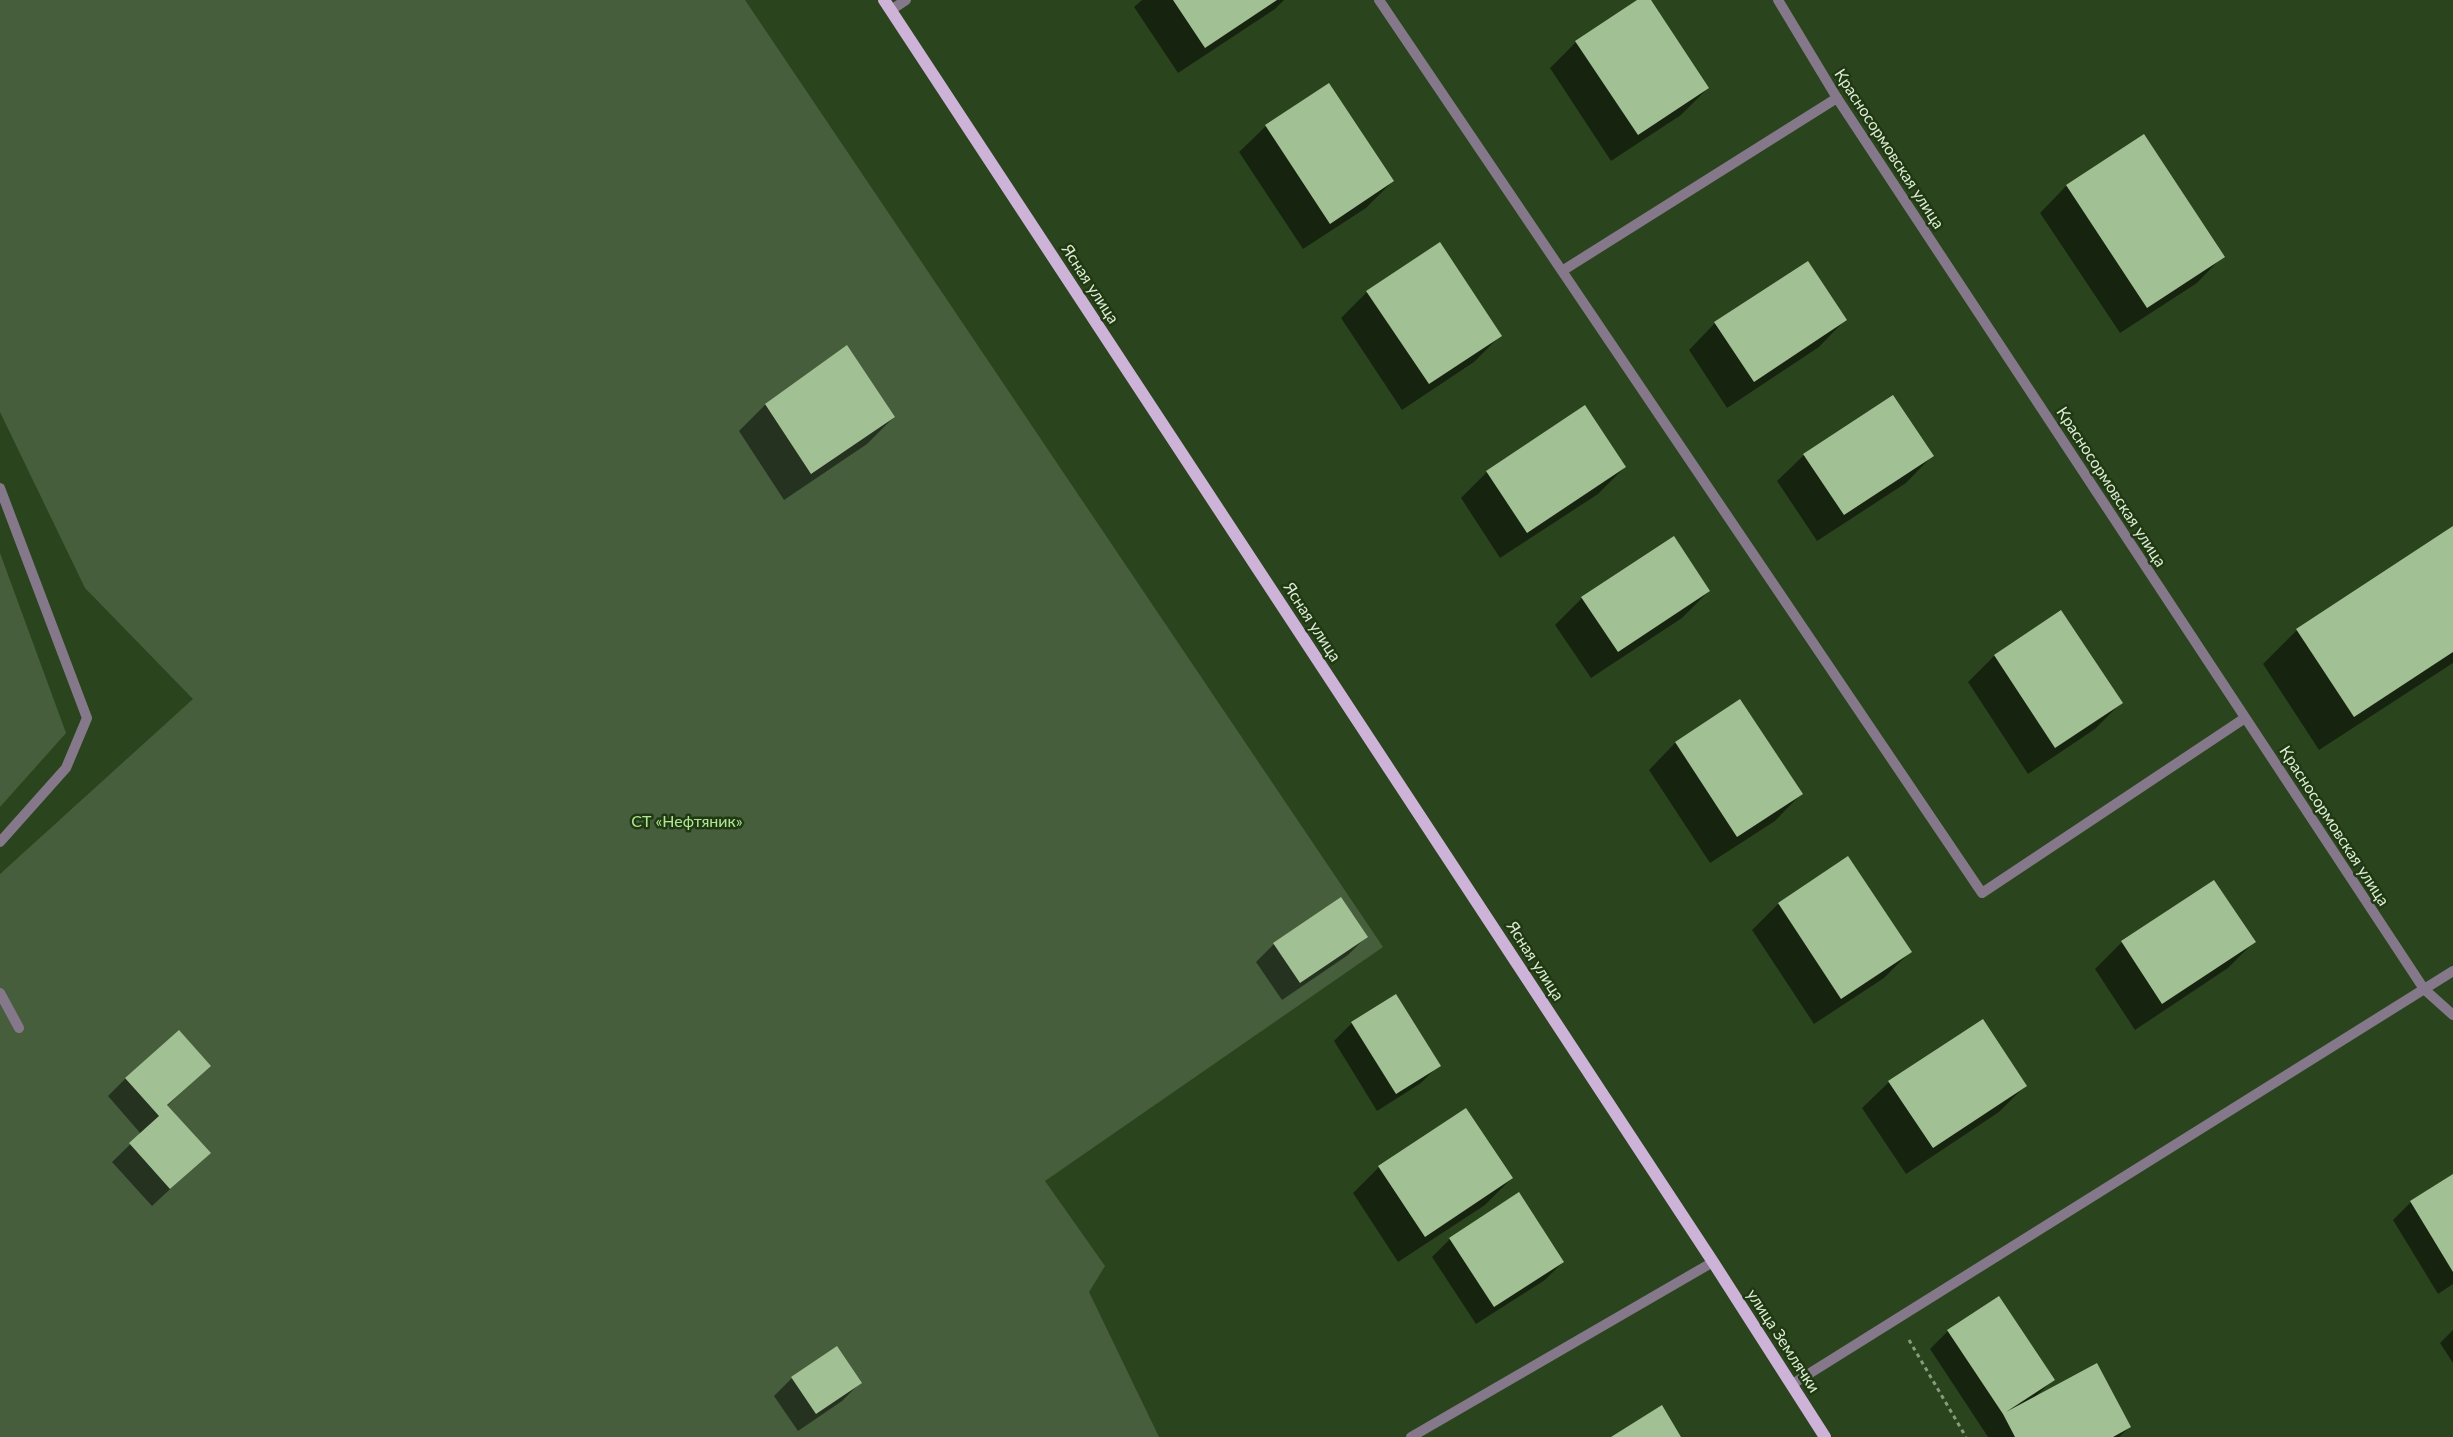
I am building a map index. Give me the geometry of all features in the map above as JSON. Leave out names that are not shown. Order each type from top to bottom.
[{"type":"main road","name":"Ясная улица","points":[[887,5],[1713,1262]]},
{"type":"main road","name":"улица Землячки","points":[[1713,1262],[1825,1437]]},
{"type":"street","points":[[887,5],[906,0]]},
{"type":"street","points":[[1378,0],[1982,893],[2245,718]]},
{"type":"street","name":"Красносормовская улица","points":[[1778,0],[1837,98],[2424,989],[2453,1015]]},
{"type":"street","points":[[1562,271],[1837,98]]},
{"type":"street","points":[[0,488],[87,718],[66,768],[0,842]]},
{"type":"street","points":[[1791,1384],[2453,970]]},
{"type":"street","points":[[0,993],[19,1028]]},
{"type":"street","points":[[1411,1437],[1713,1262]]},
{"type":"path","points":[[1896,1317],[1966,1437]]},
{"type":"green space","name":"СТ «Нефтяник»","points":[[0,0],[745,0],[1383,947],[1045,1181],[1105,1266],[1089,1292],[1159,1437],[0,1437],[0,874],[193,699],[85,588],[0,412]]},
{"type":"green space","points":[[0,553],[66,733],[0,807]]},
{"type":"building","points":[[1173,0],[1277,0],[1205,48]]},
{"type":"building","points":[[1637,0],[1651,0],[1709,88],[1638,135],[1575,41]]},
{"type":"building","points":[[1329,83],[1394,181],[1330,224],[1265,125]]},
{"type":"building","points":[[2144,134],[2225,257],[2147,308],[2066,185]]},
{"type":"building","points":[[1440,242],[1502,336],[1429,384],[1366,291]]},
{"type":"building","points":[[1808,261],[1847,320],[1754,382],[1714,322]]},
{"type":"building","points":[[847,345],[895,417],[811,474],[765,404]]},
{"type":"building","points":[[1893,395],[1934,456],[1844,515],[1803,454]]},
{"type":"building","points":[[1585,405],[1626,467],[1527,533],[1486,471]]},
{"type":"building","points":[[2453,526],[2453,652],[2354,717],[2296,629]]},
{"type":"building","points":[[1674,536],[1710,591],[1618,652],[1581,597]]},
{"type":"building","points":[[2061,610],[2123,703],[2055,748],[1994,655]]},
{"type":"building","points":[[1740,699],[1803,794],[1737,837],[1675,742]]},
{"type":"building","points":[[1848,856],[1912,952],[1841,999],[1778,903]]},
{"type":"building","points":[[2214,880],[2256,942],[2162,1004],[2121,941]]},
{"type":"building","points":[[1341,897],[1368,937],[1300,983],[1273,943]]},
{"type":"building","points":[[1396,994],[1441,1066],[1396,1094],[1351,1022]]},
{"type":"building","points":[[1983,1019],[2027,1086],[1933,1148],[1888,1081]]},
{"type":"building","points":[[179,1030],[211,1066],[167,1105],[211,1153],[170,1189],[129,1143],[159,1116],[125,1078]]},
{"type":"building","points":[[1466,1108],[1513,1178],[1425,1237],[1378,1166]]},
{"type":"building","points":[[2453,1174],[2453,1272],[2410,1201]]},
{"type":"building","points":[[1519,1192],[1564,1262],[1494,1307],[1449,1238]]},
{"type":"building","points":[[1999,1296],[2055,1380],[2006,1412],[2097,1363],[2131,1427],[2113,1437],[2015,1437],[2003,1414],[1947,1330]]},
{"type":"building","points":[[837,1346],[862,1383],[816,1414],[791,1377]]},
{"type":"building","points":[[1662,1405],[1681,1437],[1611,1437]]}]
